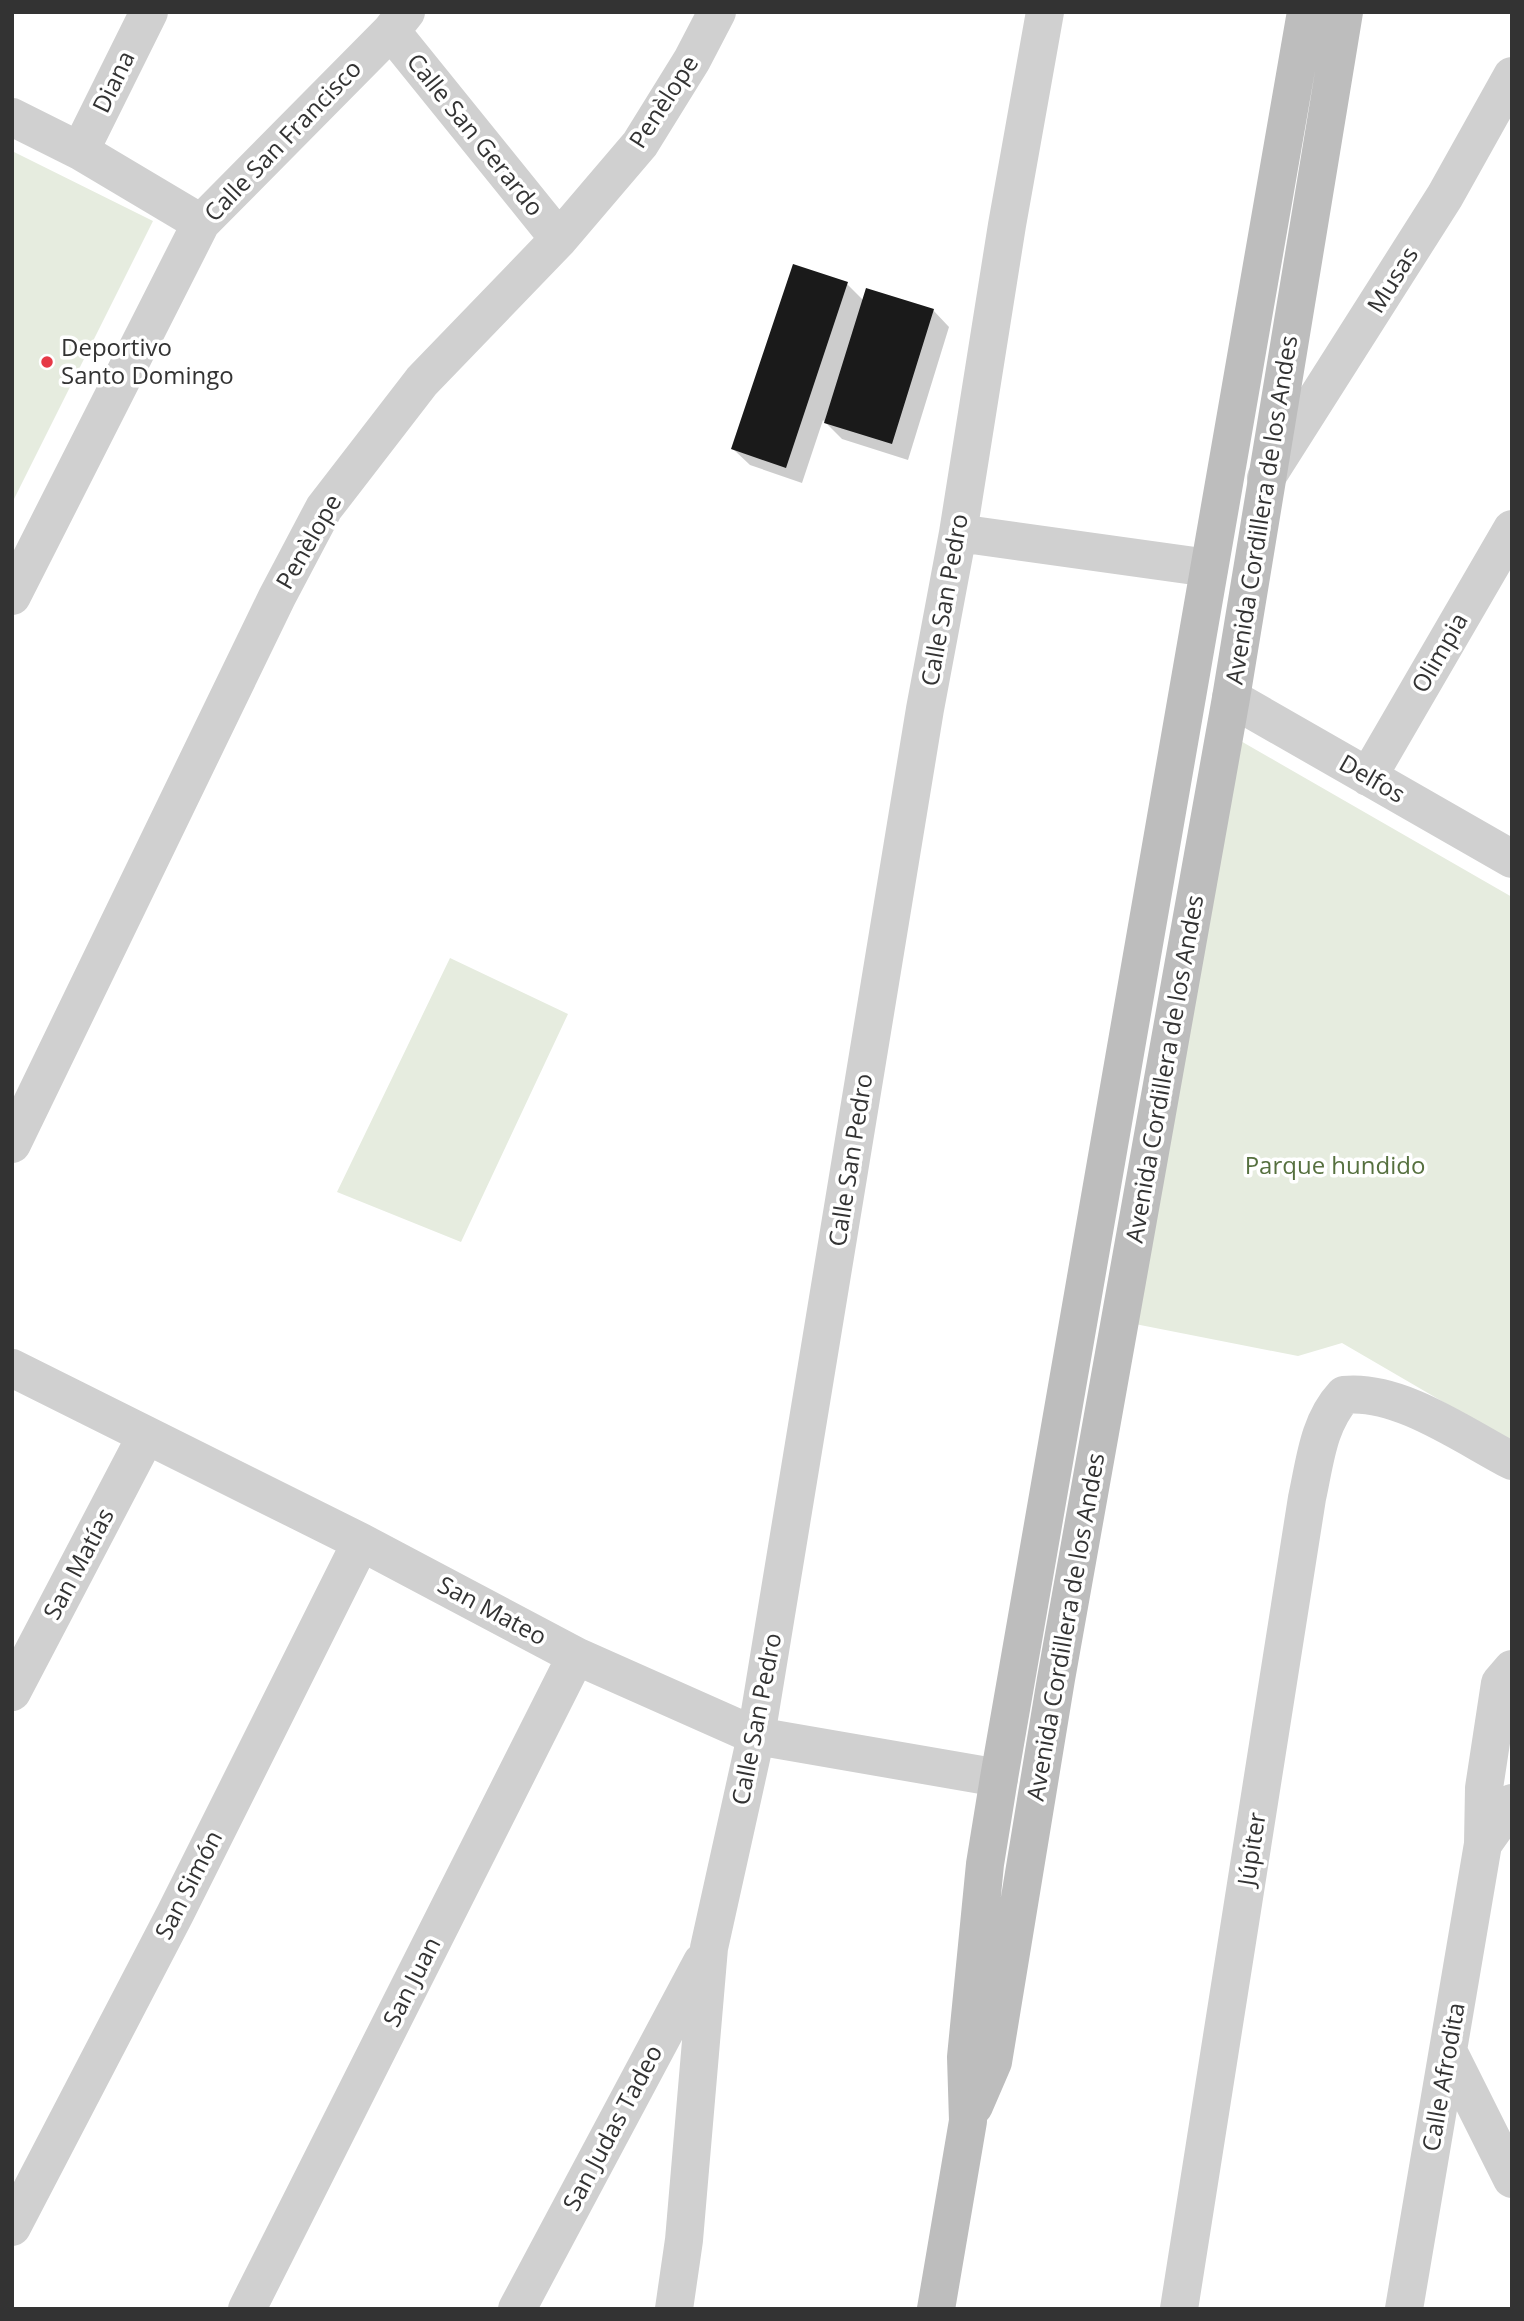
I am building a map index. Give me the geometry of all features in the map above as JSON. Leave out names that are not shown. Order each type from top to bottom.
[{"type":"street","name":"Diana","points":[[80,151],[149,12]]},
{"type":"street","name":"Penèlope","points":[[12,1144],[277,597],[324,508],[422,381],[559,239],[640,144],[692,60],[717,12]]},
{"type":"street","name":"Calle San Pedro","points":[[674,2309],[684,2240],[709,1948],[756,1736],[925,709],[958,533],[1007,225],[1045,12]]},
{"type":"street","name":"Avenida Cordillera de los Andes","points":[[936,2309],[968,2121],[966,2057],[985,1864],[1306,12]]},
{"type":"street","name":"Avenida Cordillera de los Andes","points":[[968,2121],[993,2062],[1056,1679],[1231,698],[1345,12]]},
{"type":"street","name":"Calle San Gerardo","points":[[399,21],[559,239]]},
{"type":"street","name":"Calle San Francisco","points":[[12,596],[201,223],[399,21]]},
{"type":"street","name":"Musas","points":[[1266,478],[1445,196],[1512,76]]},
{"type":"street","points":[[12,117],[80,151],[201,223]]},
{"type":"street","name":"Olimpia","points":[[1368,777],[1512,529]]},
{"type":"street","points":[[958,533],[1209,568]]},
{"type":"street","name":"Delfos","points":[[1231,698],[1512,859]]},
{"type":"street","name":"San Mateo","points":[[12,1368],[362,1542],[576,1656],[756,1736],[999,1778]]},
{"type":"street","name":"Júpiter","points":[[1179,2309],[1307,1498],[1324,1426],[1332,1408],[1343,1395],[1362,1393],[1404,1405],[1512,1461]]},
{"type":"street","name":"San Matías","points":[[12,1692],[146,1436]]},
{"type":"street","name":"San Simón","points":[[12,2227],[362,1542]]},
{"type":"street","name":"San Juan","points":[[247,2309],[576,1656]]},
{"type":"street","name":"Calle Afrodita","points":[[1404,2309],[1483,1844],[1484,1788],[1500,1683],[1512,1669]]},
{"type":"street","name":"Calle Afrodita","points":[[1483,1844],[1512,1803]]},
{"type":"street","name":"San Judas Tadeo","points":[[517,2309],[709,1948]]},
{"type":"street","points":[[1449,2053],[1512,2179]]},
{"type":"green space","name":"Deportivo Santo Domingo","points":[[12,151],[153,221],[12,503]]},
{"type":"green space","name":"Parque hundido","points":[[1239,740],[1512,897],[1512,1442],[1342,1343],[1298,1356],[1130,1323]]},
{"type":"green space","points":[[450,958],[568,1014],[461,1242],[337,1192]]},
{"type":"building","points":[[793,264],[848,282],[786,468],[731,449]]},
{"type":"building","points":[[866,288],[934,309],[892,444],[824,423]]},
{"type":"place","name":"Deportivo Santo Domingo","points":[[47,362]]}]
